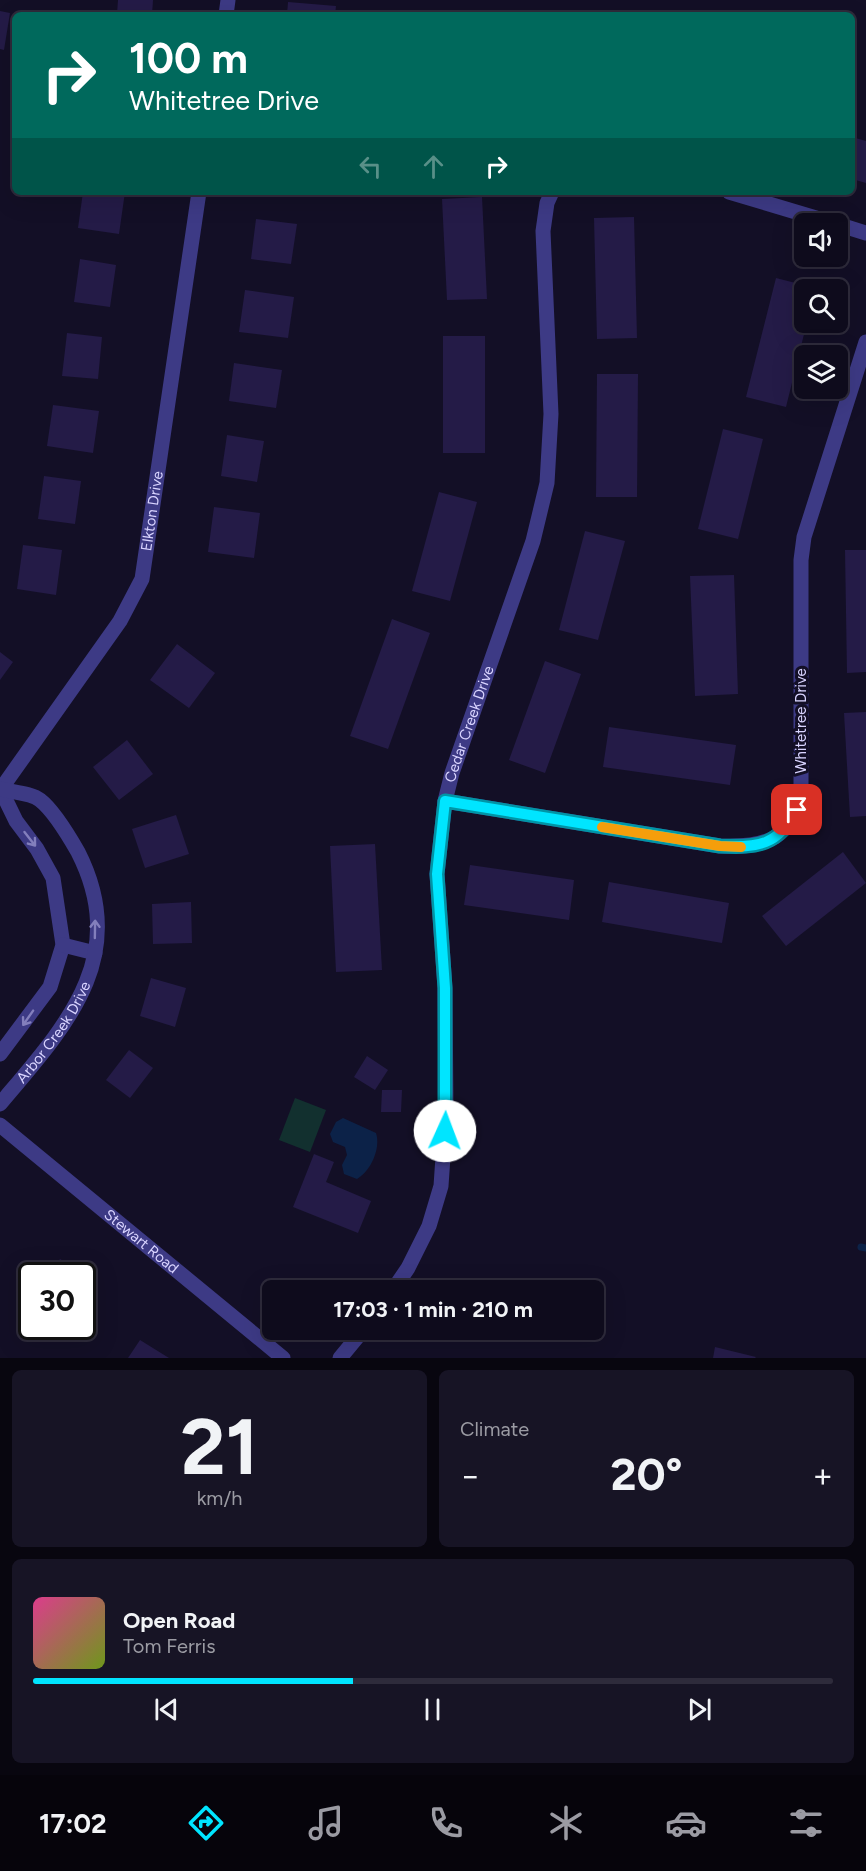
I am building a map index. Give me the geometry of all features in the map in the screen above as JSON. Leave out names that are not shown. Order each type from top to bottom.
[{"type":"street","name":"Elkton Drive","points":[[0,789],[120,621],[142,579],[199,195]]},
{"type":"street","name":"Cedar Creek Drive","points":[[400,1280],[429,1226],[441,1186],[446,1113],[445,988],[437,874],[445,801],[452,773],[533,541],[547,483],[551,414],[543,231],[551,195]]},
{"type":"street","points":[[739,195],[799,213]]},
{"type":"street","points":[[848,227],[866,232]]},
{"type":"street","name":"Whitetree Drive","points":[[445,801],[720,846],[745,847],[762,844],[778,837],[784,831],[797,810],[801,789],[801,560],[804,537],[809,514],[832,454],[866,342]]},
{"type":"street","name":"Arbor Creek Drive","points":[[0,789],[16,821],[37,849],[53,878],[63,945],[50,987],[0,1054]]},
{"type":"street","name":"Arbor Creek Drive","points":[[0,789],[39,799],[72,841],[86,868],[95,899],[95,953],[86,987],[59,1035],[0,1104]]},
{"type":"street","points":[[63,945],[95,953]]},
{"type":"street","name":"Stewart Road","points":[[0,1125],[283,1358]]},
{"type":"street","points":[[340,1358],[355,1340]]},
{"type":"green space","points":[[295,1098],[326,1110],[310,1152],[279,1140]]},
{"type":"water","points":[[343,1118],[376,1133],[377,1145],[374,1159],[367,1171],[357,1179],[344,1174],[342,1165],[347,1155],[345,1147],[333,1142],[330,1134],[336,1122]]},
{"type":"building","points":[[118,0],[153,0],[152,12],[117,12]]},
{"type":"building","points":[[288,2],[336,6],[335,12],[287,12]]},
{"type":"building","points":[[0,11],[10,13],[4,50],[0,49]]},
{"type":"building","points":[[855,138],[866,141],[866,183],[855,180]]},
{"type":"building","points":[[83,195],[125,195],[119,234],[78,228]]},
{"type":"building","points":[[482,197],[487,299],[447,300],[442,199]]},
{"type":"building","points":[[634,217],[637,338],[597,339],[594,218]]},
{"type":"building","points":[[256,219],[297,224],[291,264],[251,259]]},
{"type":"building","points":[[80,259],[116,265],[110,307],[74,302]]},
{"type":"building","points":[[776,278],[794,283],[794,333],[804,333],[801,345],[794,345],[794,375],[786,407],[746,397]]},
{"type":"building","points":[[245,290],[294,297],[288,338],[239,332]]},
{"type":"building","points":[[67,333],[102,337],[98,379],[62,376]]},
{"type":"building","points":[[443,336],[485,336],[485,453],[443,453]]},
{"type":"building","points":[[234,363],[282,370],[276,408],[229,401]]},
{"type":"building","points":[[597,374],[638,374],[637,497],[596,497]]},
{"type":"building","points":[[53,405],[99,411],[93,453],[47,446]]},
{"type":"building","points":[[723,429],[763,439],[738,539],[698,529]]},
{"type":"building","points":[[227,435],[264,441],[257,482],[221,476]]},
{"type":"building","points":[[44,476],[81,481],[75,524],[38,519]]},
{"type":"building","points":[[439,492],[477,502],[450,601],[412,591]]},
{"type":"building","points":[[214,507],[260,513],[254,558],[208,552]]},
{"type":"building","points":[[585,531],[625,541],[598,640],[559,630]]},
{"type":"building","points":[[23,545],[62,550],[56,595],[17,589]]},
{"type":"building","points":[[845,550],[866,550],[866,672],[847,673]]},
{"type":"building","points":[[734,575],[738,694],[695,696],[690,576]]},
{"type":"building","points":[[392,619],[430,633],[388,749],[350,736]]},
{"type":"building","points":[[177,644],[215,673],[189,708],[150,680]]},
{"type":"building","points":[[0,652],[13,662],[0,680]]},
{"type":"building","points":[[545,661],[581,674],[545,773],[509,760]]},
{"type":"building","points":[[866,712],[866,816],[850,817],[844,713]]},
{"type":"building","points":[[609,727],[736,745],[730,785],[603,767]]},
{"type":"building","points":[[127,740],[153,774],[119,800],[93,767]]},
{"type":"building","points":[[176,815],[189,854],[145,868],[132,829]]},
{"type":"building","points":[[375,844],[382,970],[336,972],[330,846]]},
{"type":"building","points":[[843,852],[866,883],[786,946],[762,916]]},
{"type":"building","points":[[470,865],[574,880],[569,920],[464,905]]},
{"type":"building","points":[[609,882],[729,903],[722,943],[602,922]]},
{"type":"building","points":[[191,902],[192,943],[153,944],[152,904]]},
{"type":"building","points":[[151,978],[186,988],[175,1027],[140,1016]]},
{"type":"building","points":[[129,1050],[153,1068],[130,1098],[106,1080]]},
{"type":"building","points":[[367,1056],[388,1070],[375,1090],[354,1077]]},
{"type":"building","points":[[382,1090],[402,1090],[401,1112],[381,1112]]},
{"type":"building","points":[[314,1154],[334,1162],[326,1182],[371,1201],[358,1233],[293,1207]]},
{"type":"building","points":[[140,1340],[169,1358],[128,1358]]},
{"type":"building","points":[[715,1347],[756,1357],[713,1358]]},
{"type":"waterway","points":[[861,1247],[866,1248]]},
{"type":"slow traffic","points":[[602,827],[720,846],[741,847]]},
{"type":"route","points":[[445,1131],[445,988],[437,874],[445,801],[720,846],[745,847],[762,844],[778,837],[789,826],[797,810]]}]
